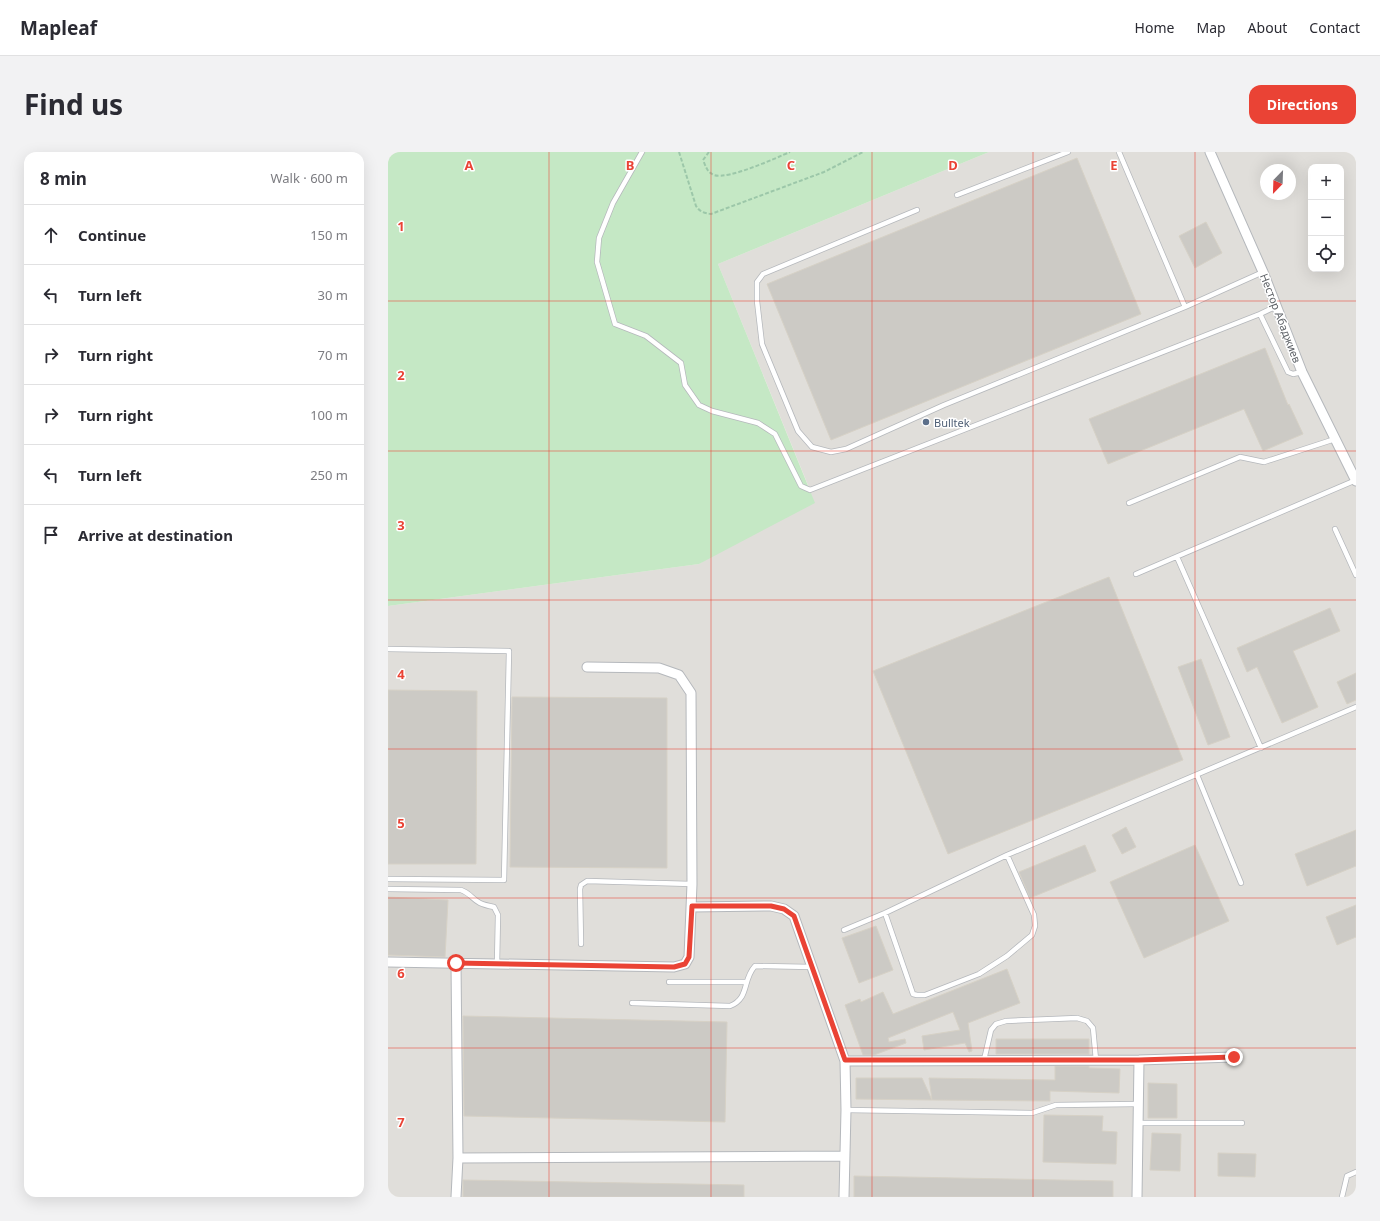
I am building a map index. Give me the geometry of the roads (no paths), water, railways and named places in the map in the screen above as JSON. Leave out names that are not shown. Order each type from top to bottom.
[{"type":"street","name":"Нестор Абаджиев","points":[[1210,152],[1263,272],[1302,372],[1356,481]]},
{"type":"street","points":[[388,962],[674,967],[685,964],[689,957],[692,906],[691,692],[679,675],[659,668],[587,667]]},
{"type":"street","points":[[692,906],[771,906],[784,909],[794,916],[845,1060],[846,1110],[844,1197]]},
{"type":"street","points":[[456,963],[458,1158],[456,1197]]},
{"type":"street","points":[[845,1060],[1139,1060],[1234,1057]]},
{"type":"street","points":[[1136,1197],[1139,1060]]},
{"type":"street","points":[[458,1158],[845,1156]]},
{"type":"lane","points":[[642,152],[613,203],[600,238],[597,262],[614,324],[646,336],[681,363],[685,385],[699,405],[712,411],[758,423],[775,434],[801,486],[810,490],[1260,314],[1277,306]]},
{"type":"lane","points":[[957,195],[1068,152]]},
{"type":"lane","points":[[1119,152],[1185,307]]},
{"type":"lane","points":[[917,210],[763,274],[757,282],[757,301],[762,344],[798,431],[812,447],[831,452],[846,449],[944,405],[1185,307],[1263,272]]},
{"type":"lane","points":[[1260,314],[1288,372],[1293,374],[1302,372]]},
{"type":"lane","points":[[1130,504],[1240,457],[1264,462],[1335,439]]},
{"type":"lane","points":[[1136,574],[1356,481]]},
{"type":"lane","points":[[1336,529],[1356,575]]},
{"type":"lane","points":[[1177,557],[1261,748]]},
{"type":"lane","points":[[388,649],[509,651],[504,880],[388,879]]},
{"type":"lane","points":[[844,930],[885,913],[1007,855],[1356,708]]},
{"type":"lane","points":[[1197,775],[1241,883]]},
{"type":"lane","points":[[885,913],[913,994],[917,996],[925,994],[979,974],[1007,956],[1032,935],[1034,915],[1007,855]]},
{"type":"lane","points":[[581,944],[580,889],[581,885],[587,881],[692,884]]},
{"type":"lane","points":[[388,889],[461,890],[469,893],[472,898],[481,904],[494,907],[498,915],[497,964]]},
{"type":"lane","points":[[632,1003],[730,1006],[737,1003],[741,998],[749,972],[755,966],[812,967]]},
{"type":"lane","points":[[669,982],[747,982]]},
{"type":"lane","points":[[984,1060],[991,1030],[996,1024],[1006,1021],[1078,1018],[1087,1021],[1093,1028],[1096,1060]]},
{"type":"lane","points":[[846,1110],[1032,1114],[1056,1105],[1138,1104]]},
{"type":"lane","points":[[1138,1123],[1242,1123]]},
{"type":"lane","points":[[1342,1197],[1347,1176],[1356,1172]]},
{"type":"place","name":"Bulltek","points":[[926,422]]}]
